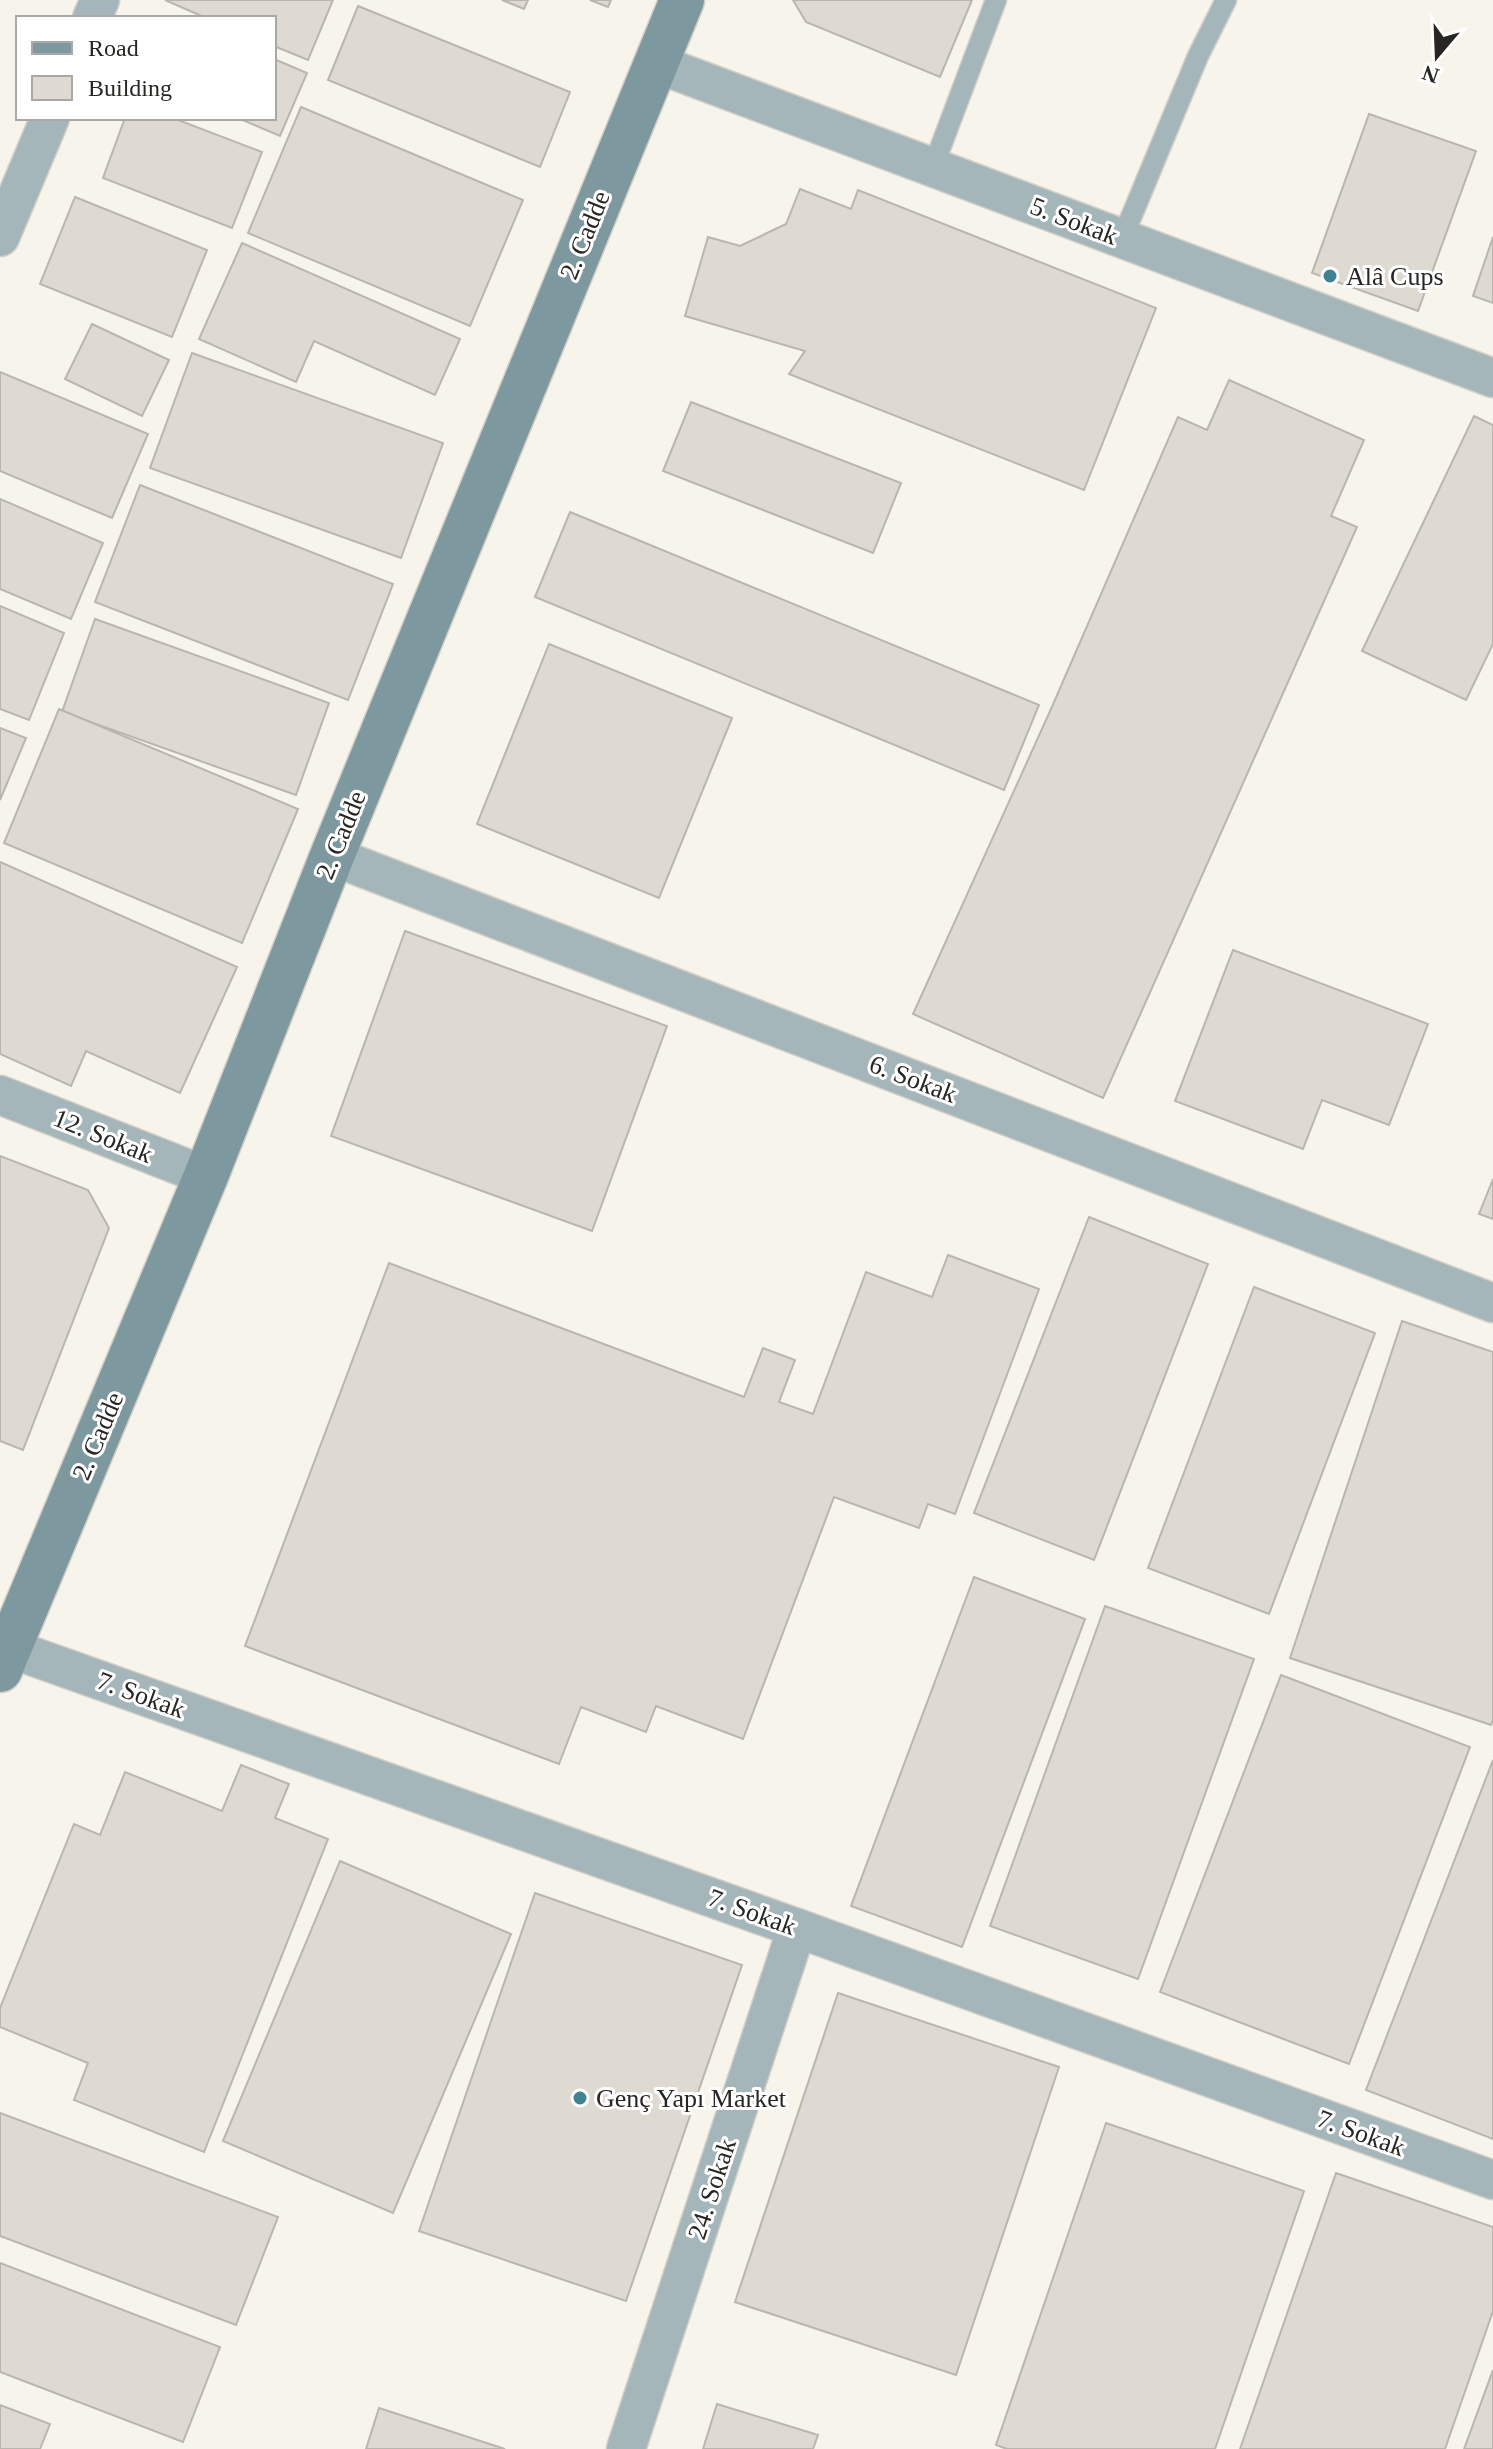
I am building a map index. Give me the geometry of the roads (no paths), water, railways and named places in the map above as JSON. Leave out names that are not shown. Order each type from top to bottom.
[{"type":"street","name":"2. Cadde","points":[[5,1659],[206,1176],[332,856],[682,0]]},
{"type":"street","name":"5. Sokak","points":[[655,63],[1493,378]]},
{"type":"street","points":[[0,237],[49,120]]},
{"type":"street","name":"6. Sokak","points":[[332,856],[1493,1303]]},
{"type":"street","name":"12. Sokak","points":[[0,1095],[206,1176]]},
{"type":"street","name":"7. Sokak","points":[[5,1659],[797,1928],[1493,2180]]},
{"type":"street","name":"24. Sokak","points":[[626,2449],[797,1928]]},
{"type":"lane","points":[[933,167],[996,0]]},
{"type":"lane","points":[[1122,239],[1198,56],[1226,0]]},
{"type":"place","name":"Alâ Cups","points":[[1330,276]]},
{"type":"place","name":"Genç Yapı Market","points":[[580,2098]]}]
